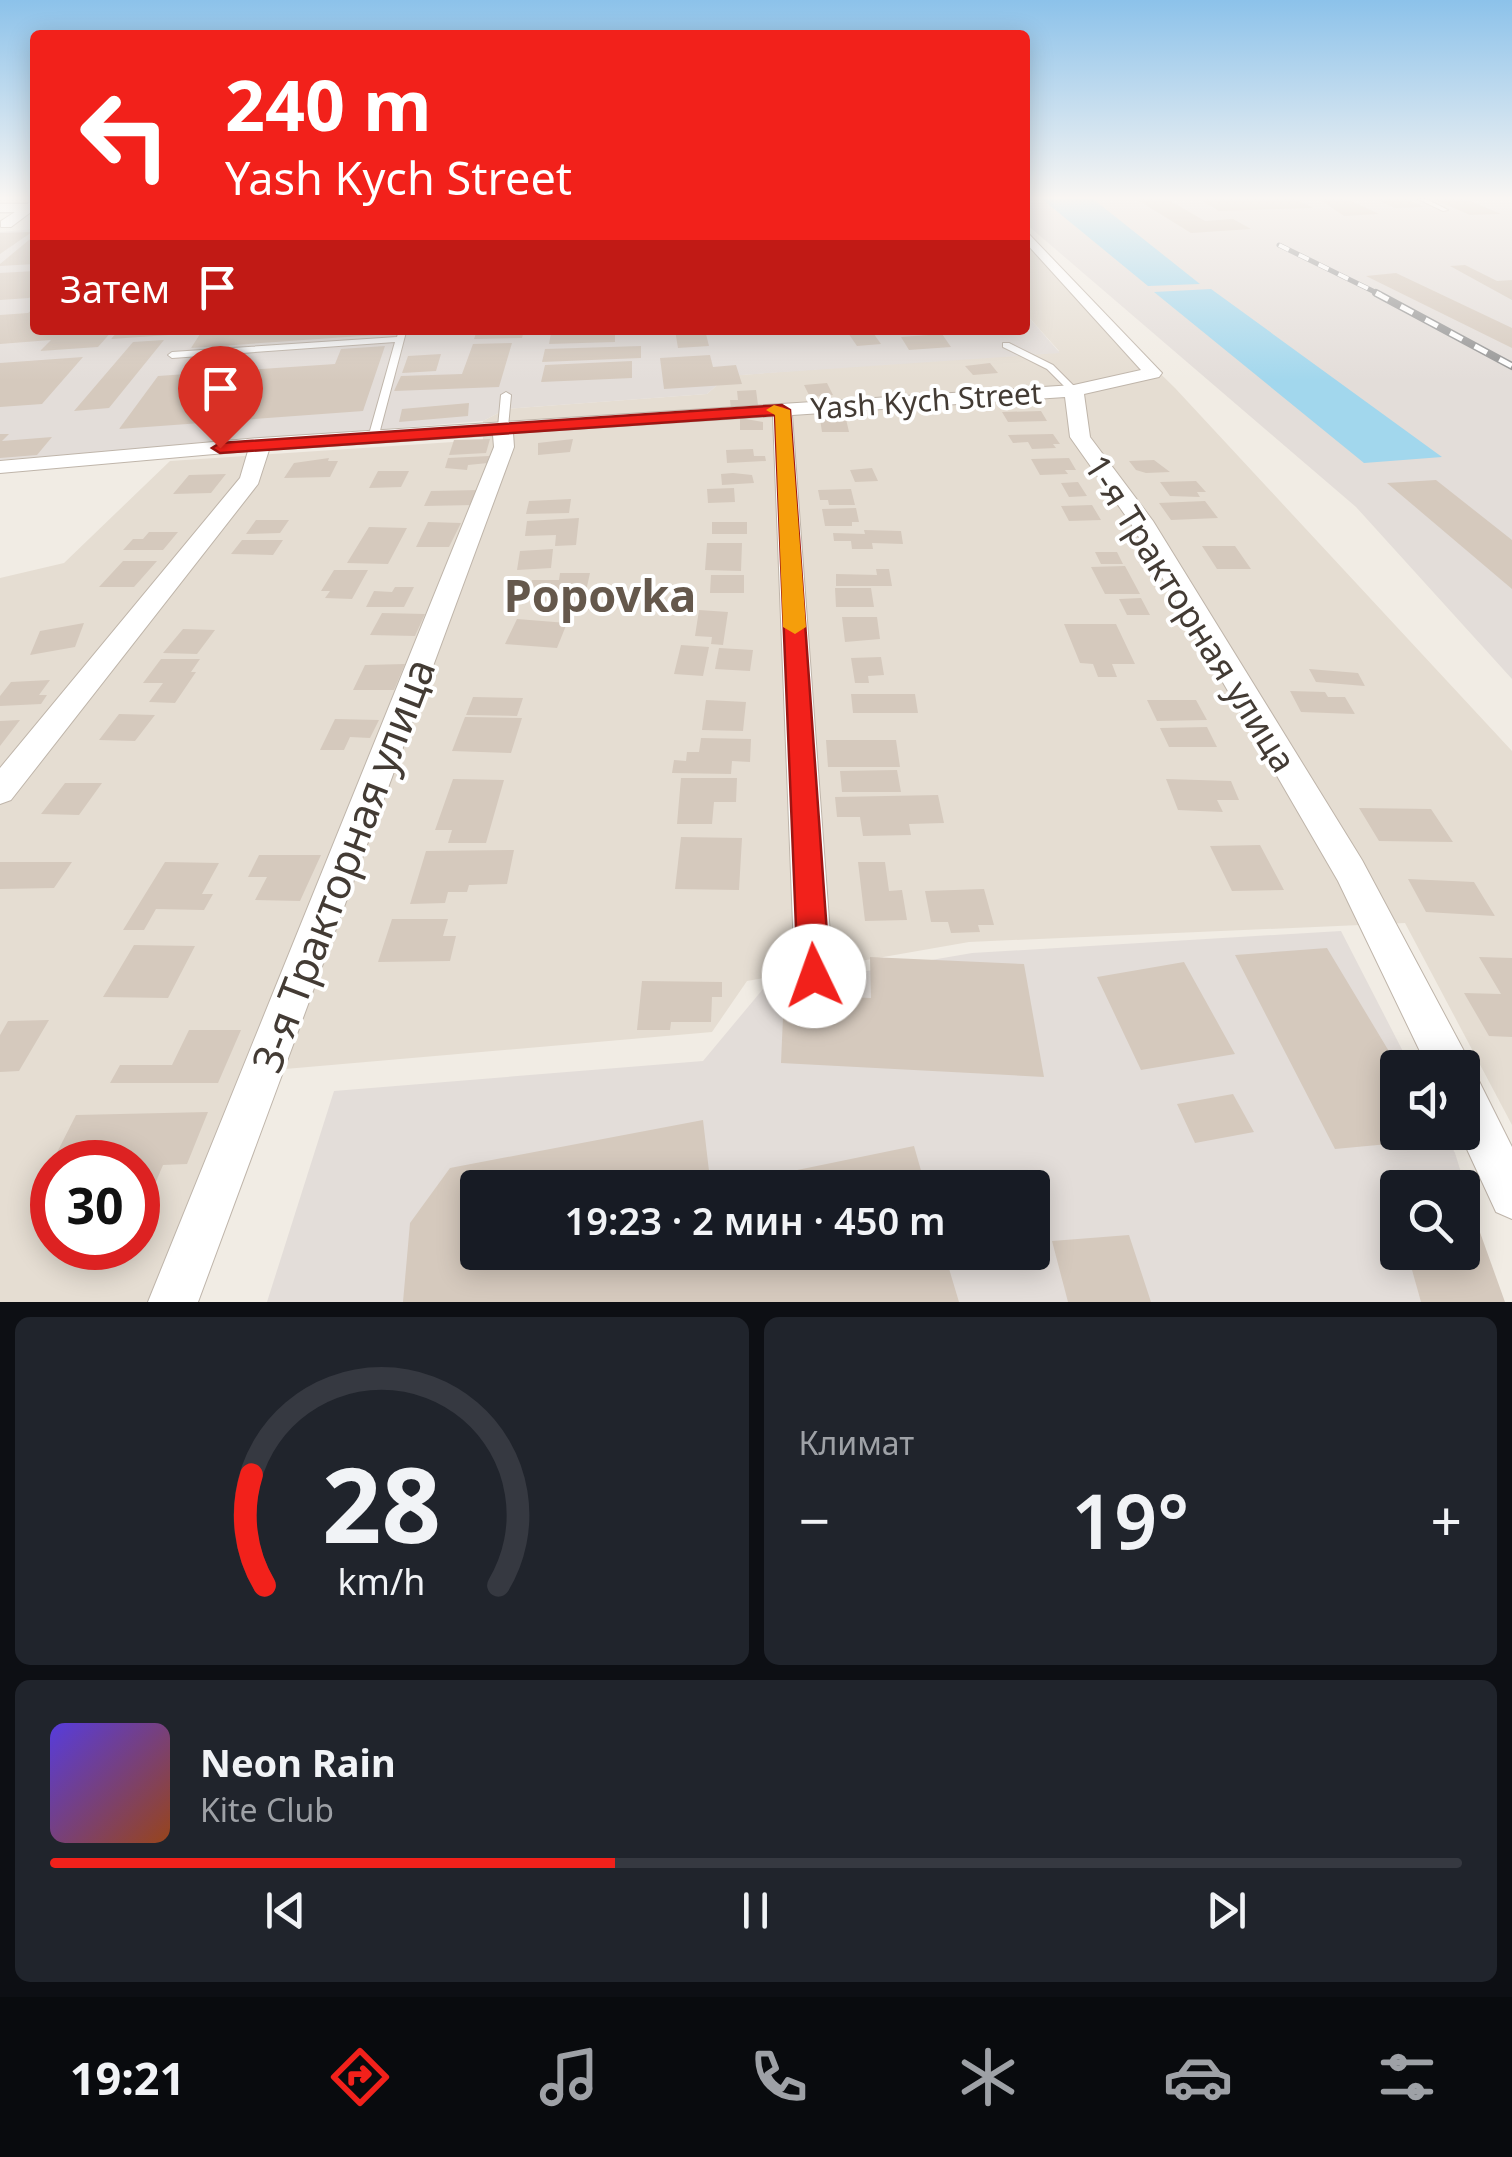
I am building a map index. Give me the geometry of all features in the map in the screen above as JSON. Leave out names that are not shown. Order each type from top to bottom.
[{"type":"street","points":[[1049,260],[1153,372],[1074,391]]},
{"type":"street","name":"Yash Kych Street","points":[[0,467],[373,438],[505,411],[782,410],[1074,391]]},
{"type":"street","name":"1-я Тракторная улица","points":[[1074,391],[1080,437],[1141,521],[1350,870],[1441,1050]]},
{"type":"street","points":[[782,410],[814,976]]},
{"type":"street","name":"3-я Тракторная улица","points":[[172,1302],[504,446],[505,411]]},
{"type":"street","points":[[0,791],[250,478],[260,444]]},
{"type":"street","points":[[1480,1129],[1512,1196]]},
{"type":"lane","points":[[172,355],[391,335]]},
{"type":"lane","points":[[373,438],[402,335]]},
{"type":"lane","points":[[1006,345],[1050,367],[1074,391]]},
{"type":"shaded area","points":[[0,260],[30,260],[30,335],[1030,335],[1030,319],[1060,353],[727,376],[707,394],[506,409],[483,421],[0,460]]},
{"type":"shaded area","points":[[1030,260],[1044,260],[1175,388],[1512,751],[1512,1125],[1480,1065],[1480,1050],[1472,1050],[1405,923],[969,942],[747,981],[712,1032],[262,1071],[168,1302],[0,1302],[0,578],[64,563],[170,461],[483,440],[483,421],[506,409],[707,394],[727,376],[1059,351],[1030,319]]},
{"type":"shaded area","points":[[1068,260],[1512,260],[1512,679],[1356,507]]},
{"type":"shaded area","points":[[1341,931],[1402,1050],[1380,1050],[1380,1150],[1454,1150],[1460,1170],[1380,1170],[1380,1270],[1480,1270],[1480,1234],[1501,1302],[267,1302],[334,1091],[703,1061],[763,989],[972,953]]},
{"type":"water","points":[[1116,260],[1169,260],[1200,284],[1148,286]]},
{"type":"water","points":[[1211,289],[1442,457],[1364,463],[1154,292]]},
{"type":"building","points":[[5,260],[30,260],[30,264],[0,264]]},
{"type":"building","points":[[1465,265],[1497,281],[1512,280],[1512,300],[1450,266]]},
{"type":"building","points":[[30,271],[30,297],[0,300],[0,273]]},
{"type":"building","points":[[1396,273],[1512,328],[1512,348],[1366,276]]},
{"type":"building","points":[[28,313],[30,335],[109,335],[98,347],[40,351],[51,340],[0,344],[0,315]]},
{"type":"building","points":[[115,335],[169,335],[111,339]]},
{"type":"building","points":[[199,335],[375,335],[191,348]]},
{"type":"building","points":[[475,335],[523,335],[522,338],[474,339]]},
{"type":"building","points":[[551,335],[615,335],[615,342],[549,344]]},
{"type":"building","points":[[676,335],[706,335],[709,346],[678,348]]},
{"type":"building","points":[[849,335],[875,335],[881,344],[857,346]]},
{"type":"building","points":[[943,335],[951,347],[909,350],[901,337]]},
{"type":"building","points":[[164,340],[109,408],[74,411],[133,342]]},
{"type":"building","points":[[512,343],[499,387],[394,391],[401,376],[462,374],[473,344]]},
{"type":"building","points":[[385,346],[363,411],[119,429],[158,376],[335,364],[341,349]]},
{"type":"building","points":[[641,346],[641,358],[542,362],[545,349]]},
{"type":"building","points":[[441,354],[436,371],[402,373],[408,356]]},
{"type":"building","points":[[710,355],[713,367],[736,365],[742,384],[664,389],[660,358]]},
{"type":"building","points":[[83,357],[42,404],[0,407],[0,363]]},
{"type":"building","points":[[632,361],[632,378],[541,382],[545,365]]},
{"type":"building","points":[[990,363],[998,373],[973,375],[965,366]]},
{"type":"building","points":[[827,383],[833,395],[810,397],[804,385]]},
{"type":"building","points":[[756,390],[758,405],[731,410],[730,400],[738,400],[737,391]]},
{"type":"building","points":[[469,403],[468,416],[399,422],[402,409]]},
{"type":"building","points":[[1041,411],[1047,421],[1008,422],[1002,412]]},
{"type":"building","points":[[740,418],[763,422],[763,430],[740,430]]},
{"type":"building","points":[[820,419],[846,419],[849,432],[822,432]]},
{"type":"building","points":[[0,434],[9,434],[2,441],[52,437],[37,455],[0,458]]},
{"type":"building","points":[[1053,434],[1060,444],[1053,444],[1056,448],[1032,449],[1028,442],[1013,443],[1008,435]]},
{"type":"building","points":[[490,439],[486,453],[449,455],[454,440]]},
{"type":"building","points":[[573,439],[570,452],[538,455],[538,443]]},
{"type":"building","points":[[753,449],[754,456],[765,456],[766,461],[727,463],[726,450]]},
{"type":"building","points":[[489,456],[488,463],[468,465],[467,470],[445,468],[448,458]]},
{"type":"building","points":[[329,458],[328,461],[338,461],[330,477],[284,478],[294,463]]},
{"type":"building","points":[[1069,458],[1076,470],[1040,475],[1031,459]]},
{"type":"building","points":[[1154,460],[1170,472],[1146,473],[1136,470],[1129,461]]},
{"type":"building","points":[[872,468],[878,481],[855,482],[850,470]]},
{"type":"building","points":[[378,471],[409,471],[401,487],[369,488]]},
{"type":"building","points":[[226,474],[211,493],[173,494],[189,475]]},
{"type":"building","points":[[721,474],[752,475],[754,483],[722,485]]},
{"type":"building","points":[[1436,480],[1512,540],[1512,589],[1387,483]]},
{"type":"building","points":[[1196,481],[1206,492],[1197,492],[1200,497],[1170,496],[1160,482]]},
{"type":"building","points":[[1078,482],[1087,496],[1069,497],[1061,483]]},
{"type":"building","points":[[734,488],[735,502],[708,503],[707,489]]},
{"type":"building","points":[[851,489],[855,505],[829,505],[828,500],[820,500],[818,490]]},
{"type":"building","points":[[480,490],[474,505],[424,506],[431,491]]},
{"type":"building","points":[[571,499],[569,513],[526,514],[529,501]]},
{"type":"building","points":[[1205,501],[1218,518],[1171,520],[1159,503]]},
{"type":"building","points":[[1092,505],[1101,520],[1069,521],[1061,506]]},
{"type":"building","points":[[856,508],[859,522],[852,522],[852,526],[825,526],[822,509]]},
{"type":"building","points":[[579,518],[576,545],[555,546],[556,535],[525,536],[527,521]]},
{"type":"building","points":[[256,520],[289,520],[280,533],[246,534]]},
{"type":"building","points":[[428,522],[461,523],[449,547],[416,547]]},
{"type":"building","points":[[712,522],[747,522],[747,534],[712,534]]},
{"type":"building","points":[[369,527],[407,528],[388,564],[347,563]]},
{"type":"building","points":[[864,530],[901,531],[903,544],[872,543],[873,549],[852,549],[851,541],[834,541],[833,533],[865,534]]},
{"type":"building","points":[[149,532],[178,532],[163,550],[123,550],[133,539],[143,539]]},
{"type":"building","points":[[242,540],[283,540],[273,555],[231,554]]},
{"type":"building","points":[[707,543],[742,543],[741,571],[705,570]]},
{"type":"building","points":[[1202,546],[1235,546],[1251,569],[1217,569]]},
{"type":"building","points":[[553,549],[551,568],[517,570],[520,551]]},
{"type":"building","points":[[1095,552],[1117,552],[1123,564],[1101,564]]},
{"type":"building","points":[[123,561],[157,561],[134,587],[99,587]]},
{"type":"building","points":[[1125,566],[1140,594],[1105,594],[1091,567]]},
{"type":"building","points":[[876,569],[889,569],[892,586],[836,586],[836,574],[877,575]]},
{"type":"building","points":[[334,570],[368,570],[352,599],[325,598],[330,591],[321,591]]},
{"type":"building","points":[[560,573],[590,573],[584,600],[527,601],[532,580],[559,580]]},
{"type":"building","points":[[711,575],[744,575],[744,593],[710,593]]},
{"type":"building","points":[[395,587],[414,587],[404,607],[366,607],[374,591],[392,592]]},
{"type":"building","points":[[835,588],[871,588],[874,607],[836,607]]},
{"type":"building","points":[[1141,598],[1150,615],[1127,615],[1119,599]]},
{"type":"building","points":[[699,610],[728,612],[723,645],[711,644],[712,637],[695,636]]},
{"type":"building","points":[[382,613],[425,614],[415,636],[370,635]]},
{"type":"building","points":[[842,617],[877,617],[880,639],[845,642]]},
{"type":"building","points":[[517,619],[567,623],[557,648],[505,644]]},
{"type":"building","points":[[84,623],[75,647],[30,655],[40,631]]},
{"type":"building","points":[[1064,624],[1116,624],[1135,664],[1112,664],[1117,677],[1098,677],[1093,664],[1080,663]]},
{"type":"building","points":[[183,629],[215,630],[197,654],[163,653]]},
{"type":"building","points":[[681,645],[709,647],[703,676],[674,674]]},
{"type":"building","points":[[719,648],[753,650],[750,671],[715,669]]},
{"type":"building","points":[[881,657],[884,675],[868,676],[869,683],[855,683],[851,658]]},
{"type":"building","points":[[161,659],[200,659],[175,703],[149,702],[163,683],[143,683]]},
{"type":"building","points":[[405,664],[394,690],[353,690],[365,665]]},
{"type":"building","points":[[1309,669],[1358,673],[1365,686],[1316,682]]},
{"type":"building","points":[[50,680],[39,695],[47,695],[41,704],[0,706],[0,696],[11,682]]},
{"type":"building","points":[[1290,691],[1345,697],[1355,714],[1301,712]]},
{"type":"building","points":[[851,694],[915,694],[918,713],[853,713]]},
{"type":"building","points":[[473,697],[523,698],[517,716],[466,715]]},
{"type":"building","points":[[706,700],[746,702],[743,731],[702,730]]},
{"type":"building","points":[[1147,700],[1196,700],[1207,720],[1157,721]]},
{"type":"building","points":[[119,714],[155,715],[135,741],[99,740]]},
{"type":"building","points":[[465,717],[522,718],[511,753],[452,751]]},
{"type":"building","points":[[335,719],[379,720],[370,738],[350,737],[344,750],[320,750]]},
{"type":"building","points":[[20,720],[0,746],[0,721]]},
{"type":"building","points":[[1207,727],[1217,747],[1169,747],[1160,728]]},
{"type":"building","points":[[701,738],[751,739],[750,762],[732,761],[731,774],[672,773],[674,760],[686,761],[687,752],[699,752]]},
{"type":"building","points":[[826,740],[896,740],[900,767],[828,767]]},
{"type":"building","points":[[897,770],[901,792],[842,792],[840,771]]},
{"type":"building","points":[[681,778],[737,778],[736,802],[714,802],[712,824],[677,824]]},
{"type":"building","points":[[453,779],[504,780],[486,843],[448,843],[452,830],[435,830]]},
{"type":"building","points":[[1166,779],[1231,781],[1239,800],[1217,800],[1223,812],[1178,810]]},
{"type":"building","points":[[65,783],[102,783],[79,815],[41,814]]},
{"type":"building","points":[[938,795],[944,823],[909,824],[911,835],[863,836],[860,817],[837,817],[835,797]]},
{"type":"building","points":[[1359,808],[1431,809],[1453,842],[1379,841]]},
{"type":"building","points":[[681,837],[742,838],[739,890],[675,889]]},
{"type":"building","points":[[1260,845],[1284,890],[1232,891],[1210,846]]},
{"type":"building","points":[[514,850],[507,884],[469,885],[467,892],[448,892],[445,903],[410,904],[426,851]]},
{"type":"building","points":[[259,855],[321,855],[300,901],[255,900],[267,877],[248,877]]},
{"type":"building","points":[[0,862],[72,862],[54,888],[0,889]]},
{"type":"building","points":[[165,862],[219,863],[202,894],[213,894],[204,910],[156,909],[144,930],[123,930]]},
{"type":"building","points":[[858,862],[885,862],[889,891],[902,890],[907,920],[865,921]]},
{"type":"building","points":[[1408,879],[1474,882],[1495,916],[1426,912]]},
{"type":"building","points":[[984,889],[994,925],[978,925],[980,932],[951,933],[948,922],[931,922],[925,891]]},
{"type":"building","points":[[392,919],[448,919],[443,936],[456,936],[450,961],[378,962]]},
{"type":"building","points":[[134,945],[195,946],[168,998],[103,997]]},
{"type":"building","points":[[1327,948],[1388,1050],[1380,1050],[1380,1145],[1335,1149],[1235,955]]},
{"type":"building","points":[[870,957],[1024,964],[1044,1077],[781,1063],[784,994],[871,998]]},
{"type":"building","points":[[1479,957],[1512,958],[1512,1037],[1489,1036],[1464,993],[1501,994]]},
{"type":"building","points":[[1184,962],[1235,1054],[1141,1070],[1097,977]]},
{"type":"building","points":[[642,981],[722,982],[722,997],[712,997],[711,1022],[671,1022],[670,1030],[637,1030]]},
{"type":"building","points":[[49,1020],[19,1071],[0,1072],[0,1035],[8,1021]]},
{"type":"building","points":[[189,1030],[241,1030],[218,1083],[110,1083],[120,1065],[172,1065]]},
{"type":"building","points":[[1233,1094],[1254,1132],[1195,1143],[1177,1104]]},
{"type":"building","points":[[208,1112],[187,1164],[163,1165],[160,1172],[160,1140],[63,1140],[76,1115]]},
{"type":"building","points":[[703,1120],[709,1170],[460,1170],[460,1270],[949,1270],[959,1302],[403,1302],[410,1223],[450,1168]]},
{"type":"building","points":[[914,1146],[921,1170],[797,1170]]},
{"type":"building","points":[[1480,1232],[1505,1302],[1421,1302],[1412,1270],[1480,1270]]},
{"type":"building","points":[[1129,1235],[1151,1302],[1068,1302],[1052,1241]]},
{"type":"railway","points":[[1309,260],[1381,295]]},
{"type":"railway","points":[[1376,293],[1512,366]]},
{"type":"slow traffic","points":[[774,410],[782,410],[795,627]]},
{"type":"district","name":"Popovka","points":[[600,594]]},
{"type":"route","points":[[220,448],[782,410],[814,976]]}]
